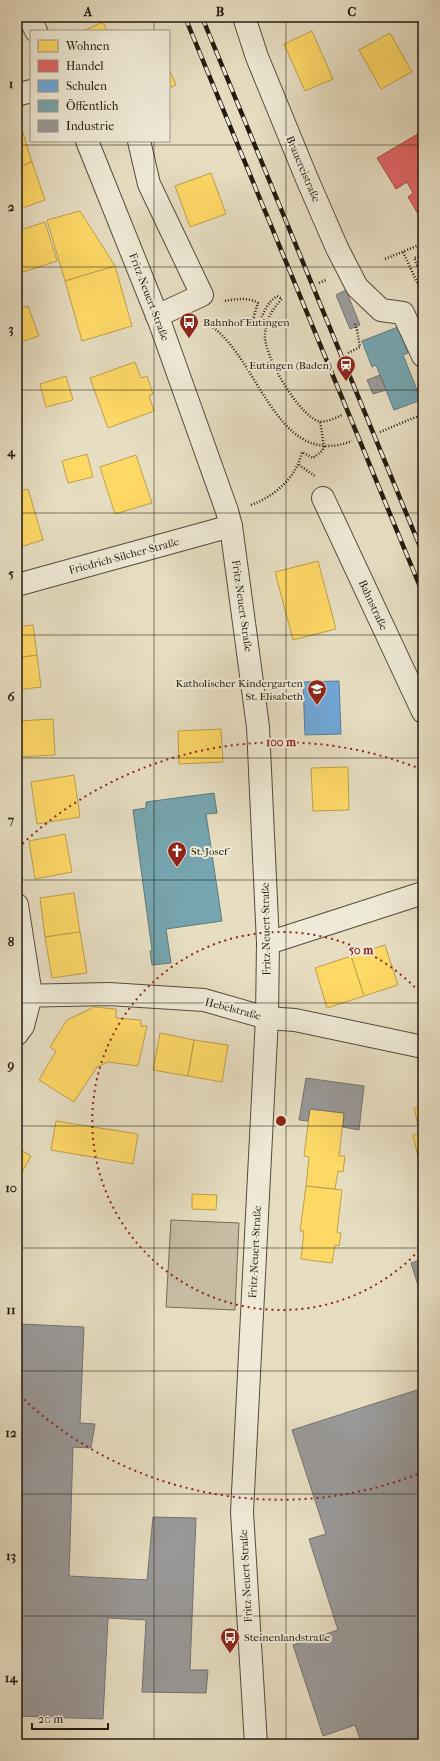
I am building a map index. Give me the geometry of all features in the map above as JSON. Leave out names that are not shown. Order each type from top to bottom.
[{"type":"street","points":[[29,17],[36,30]]},
{"type":"street","name":"Brauereistraße","points":[[244,17],[257,57],[337,248],[357,287],[382,310],[403,313],[423,356]]},
{"type":"street","points":[[17,95],[30,91]]},
{"type":"street","name":"Fritz-Neuert-Straße","points":[[86,142],[157,316],[229,519],[258,727],[268,943],[268,1018],[242,1512],[256,1744]]},
{"type":"street","points":[[139,142],[149,184],[202,295],[157,316]]},
{"type":"street","name":"Bahnstraße","points":[[323,498],[423,712]]},
{"type":"street","name":"Friedrich-Silcher-Straße","points":[[17,585],[229,519]]},
{"type":"street","points":[[268,943],[423,893]]},
{"type":"street","points":[[17,906],[24,995],[23,1026],[17,1034]]},
{"type":"street","name":"Hebelstraße","points":[[24,995],[109,994],[204,1000],[268,1018],[295,1020],[423,1047]]},
{"type":"path","points":[[385,259],[419,245],[422,255],[414,258],[417,266],[423,263]]},
{"type":"path","points":[[403,252],[423,295]]},
{"type":"path","points":[[234,299],[254,300],[258,303],[253,319],[260,322],[270,301],[277,296],[282,299],[275,306],[269,317],[265,336],[268,349],[277,371],[288,390],[302,409],[310,416],[320,421],[334,419],[342,415]]},
{"type":"path","points":[[198,319],[210,325],[225,336],[273,410],[301,439],[324,447],[334,447],[352,441]]},
{"type":"path","points":[[348,353],[360,347],[358,330],[354,324]]},
{"type":"path","points":[[380,432],[423,414]]},
{"type":"path","points":[[229,519],[285,484],[299,465],[302,452],[313,458],[322,451],[324,447],[320,421]]},
{"type":"shaded area","points":[[171,1220],[239,1223],[235,1310],[166,1307]]},
{"type":"building: Wohnen","points":[[103,22],[107,30],[85,30]]},
{"type":"building: Wohnen","points":[[312,31],[333,79],[305,91],[284,44]]},
{"type":"building: Wohnen","points":[[390,33],[412,72],[381,89],[359,50]]},
{"type":"building: Wohnen","points":[[170,71],[176,85],[170,88]]},
{"type":"building: Wohnen","points":[[21,127],[32,162],[17,168],[17,128]]},
{"type":"building: Wohnen","points":[[32,162],[45,200],[17,210],[17,168]]},
{"type":"building: Wohnen","points":[[211,173],[226,214],[190,227],[175,186]]},
{"type":"building: Wohnen","points":[[80,211],[115,266],[65,281],[47,220]]},
{"type":"building: Wohnen","points":[[45,222],[57,261],[17,274],[17,231]]},
{"type":"building: Wohnen","points":[[115,266],[132,326],[82,341],[65,281]]},
{"type":"building: Wohnen","points":[[28,306],[39,336],[17,343],[17,310]]},
{"type":"building: Wohnen","points":[[135,362],[141,378],[147,376],[153,394],[149,396],[154,411],[108,428],[90,378]]},
{"type":"building: Wohnen","points":[[66,376],[73,400],[46,407],[40,384]]},
{"type":"building: Wohnen","points":[[87,454],[93,477],[68,483],[62,461]]},
{"type":"building: Wohnen","points":[[136,455],[152,503],[115,514],[100,467]]},
{"type":"building: Wohnen","points":[[28,489],[43,540],[17,548],[17,492]]},
{"type":"building: Wohnen","points":[[318,561],[336,629],[293,640],[275,572]]},
{"type":"building: Wohnen","points":[[33,625],[37,655],[17,658],[17,627]]},
{"type":"building: Wohnen","points":[[37,655],[41,687],[17,690],[17,658]]},
{"type":"building: Wohnen","points":[[53,719],[55,755],[20,757],[17,721]]},
{"type":"building: Wohnen","points":[[221,729],[223,762],[179,764],[178,731]]},
{"type":"building: Wohnen","points":[[348,767],[349,810],[313,811],[311,768]]},
{"type":"building: Wohnen","points":[[74,775],[80,817],[37,824],[31,782]]},
{"type":"building: Wohnen","points":[[65,834],[72,872],[35,879],[29,841]]},
{"type":"building: Wohnen","points":[[74,893],[80,932],[45,937],[40,898]]},
{"type":"building: Wohnen","points":[[80,932],[87,973],[52,978],[45,937]]},
{"type":"building: Wohnen","points":[[385,945],[398,985],[364,996],[351,956]]},
{"type":"building: Wohnen","points":[[351,956],[364,996],[327,1008],[315,968]]},
{"type":"building: Wohnen","points":[[94,1007],[116,1009],[116,1018],[141,1020],[141,1026],[147,1026],[138,1066],[108,1062],[97,1067],[74,1102],[39,1080],[56,1051],[50,1047],[67,1020]]},
{"type":"building: Wohnen","points":[[160,1033],[194,1040],[188,1076],[153,1070]]},
{"type":"building: Wohnen","points":[[194,1040],[228,1045],[222,1082],[188,1076]]},
{"type":"building: Wohnen","points":[[423,1106],[423,1161],[419,1161],[413,1135],[420,1133],[414,1108]]},
{"type":"building: Wohnen","points":[[310,1109],[344,1113],[339,1156],[345,1156],[343,1172],[338,1171],[335,1189],[306,1186],[309,1157],[304,1156]]},
{"type":"building: Wohnen","points":[[56,1121],[138,1134],[133,1164],[51,1150]]},
{"type":"building: Wohnen","points":[[17,1148],[31,1156],[17,1181]]},
{"type":"building: Wohnen","points":[[306,1186],[342,1190],[337,1232],[341,1233],[339,1246],[335,1245],[332,1263],[301,1259],[304,1231],[300,1231]]},
{"type":"building: Wohnen","points":[[192,1194],[217,1195],[216,1210],[192,1209]]},
{"type":"building: Handel","points":[[423,131],[423,222],[408,197],[413,193],[407,182],[396,189],[377,158]]},
{"type":"building: Schulen","points":[[339,681],[341,734],[305,735],[303,682]]},
{"type":"building: Öffentlich","points":[[398,327],[408,353],[403,355],[421,400],[394,410],[376,365],[372,367],[362,341]]},
{"type":"building: Öffentlich","name":"St. Josef","points":[[214,793],[217,813],[206,814],[222,921],[166,929],[171,963],[152,965],[150,951],[152,950],[133,810],[146,808],[146,802]]},
{"type":"building: Industrie","points":[[346,290],[360,325],[350,329],[336,295]]},
{"type":"building: Industrie","points":[[380,375],[386,390],[373,394],[367,380]]},
{"type":"building: Industrie","points":[[306,1078],[364,1086],[359,1130],[343,1127],[344,1113],[310,1109],[308,1121],[299,1120]]},
{"type":"building: Industrie","points":[[423,1259],[423,1301],[411,1263]]},
{"type":"building: Industrie","points":[[21,1324],[84,1327],[80,1423],[95,1424],[91,1448],[73,1447],[69,1576],[147,1580],[153,1517],[196,1518],[190,1670],[208,1670],[206,1693],[142,1692],[146,1620],[108,1618],[103,1719],[17,1716],[17,1418]]},
{"type":"building: Industrie","points":[[423,1388],[423,1708],[417,1710],[423,1728],[423,1744],[362,1744],[355,1725],[323,1736],[293,1645],[338,1630],[309,1539],[326,1534],[292,1430]]},
{"type":"building: Industrie","points":[[423,1708],[423,1728],[417,1710]]},
{"type":"railway","points":[[185,17],[423,594]]},
{"type":"railway","points":[[202,17],[423,554]]},
{"type":"place","name":"Bahnhof Eutingen","points":[[189,339]]},
{"type":"place","name":"Eutingen (Baden)","points":[[346,382]]},
{"type":"place","name":"Katholischer Kindergarten St. Elisabeth","points":[[317,706]]},
{"type":"place","name":"St. Josef","points":[[177,868]]},
{"type":"place","name":"Steinenlandstraße","points":[[230,1654]]}]
